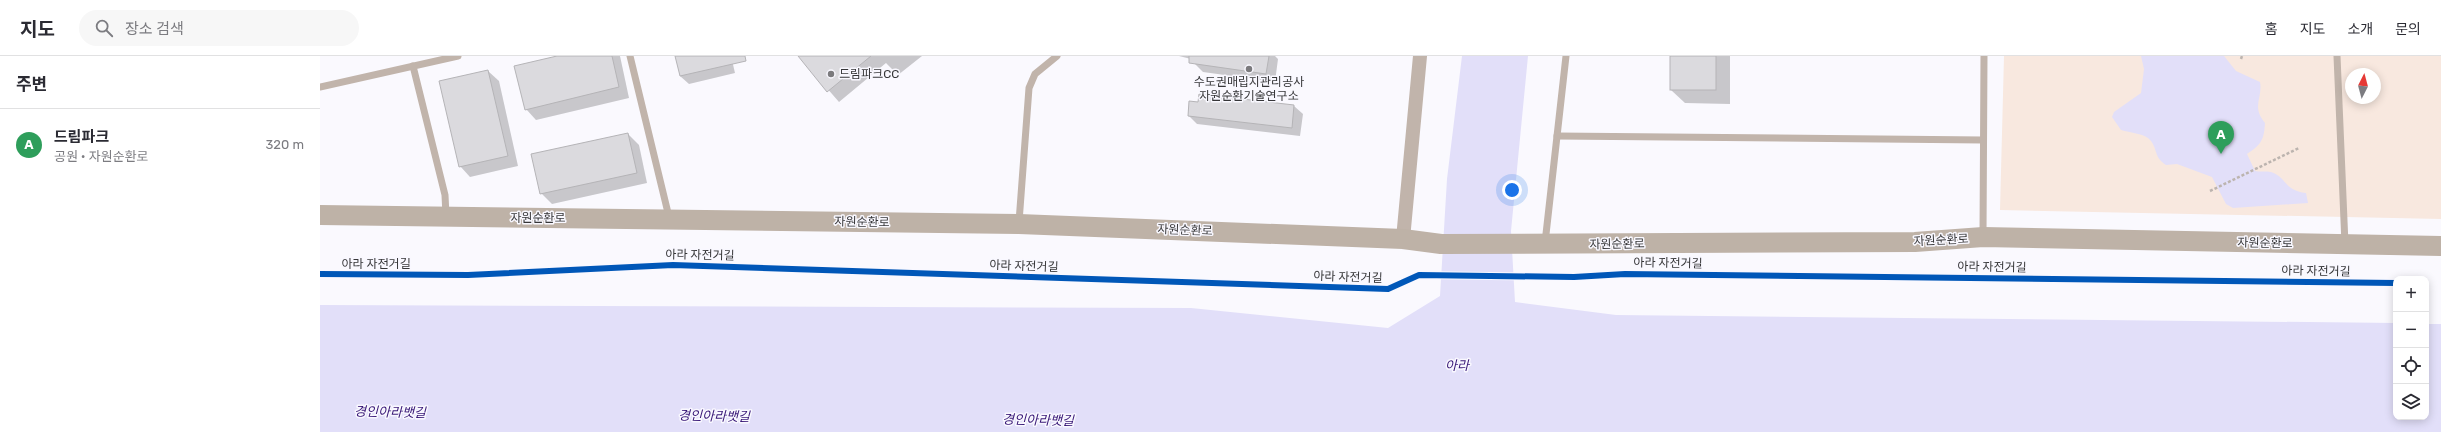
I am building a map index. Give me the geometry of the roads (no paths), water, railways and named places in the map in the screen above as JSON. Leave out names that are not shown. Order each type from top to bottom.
[{"type":"main road","name":"자원순환로","points":[[320,215],[446,218],[669,219],[1019,224],[1403,239],[1441,244],[1538,245],[1915,242],[1983,237],[2441,246]]},
{"type":"street","points":[[1403,239],[1420,56]]},
{"type":"lane","points":[[320,87],[458,56]]},
{"type":"lane","points":[[630,56],[669,219]]},
{"type":"lane","points":[[1019,224],[1029,88],[1035,74],[1057,56]]},
{"type":"lane","points":[[1538,245],[1557,136],[1566,56]]},
{"type":"lane","points":[[1983,237],[1984,56]]},
{"type":"lane","points":[[2337,56],[2345,244]]},
{"type":"lane","points":[[413,66],[446,194],[446,218]]},
{"type":"lane","points":[[1557,136],[1983,140]]},
{"type":"water","name":"아라","points":[[1462,56],[1528,56],[1511,231],[1515,302],[1616,315],[2393,323],[2393,420],[2429,420],[2429,324],[2441,324],[2441,432],[320,432],[320,305],[1191,308],[1388,328],[1440,296],[1447,179]]},
{"type":"water","points":[[2141,56],[2224,56],[2236,71],[2260,82],[2261,88],[2258,107],[2261,117],[2265,123],[2264,134],[2259,145],[2247,154],[2255,171],[2271,172],[2276,174],[2293,189],[2306,193],[2308,203],[2233,208],[2226,204],[2212,177],[2177,164],[2166,165],[2158,157],[2151,141],[2148,138],[2121,130],[2112,117],[2114,112],[2141,93],[2144,69]]},
{"type":"place","name":"수도권매립지관리공사 자원순환기술연구소","points":[[1249,69]]},
{"type":"place","name":"드림파크CC","points":[[831,74]]},
{"type":"place","name":"드림파크","points":[[2221,154]]},
{"type":"water label","name":"경인아라뱃길","points":[[390,412]]},
{"type":"water label","name":"경인아라뱃길","points":[[714,416]]},
{"type":"water label","name":"경인아라뱃길","points":[[1038,420]]}]
